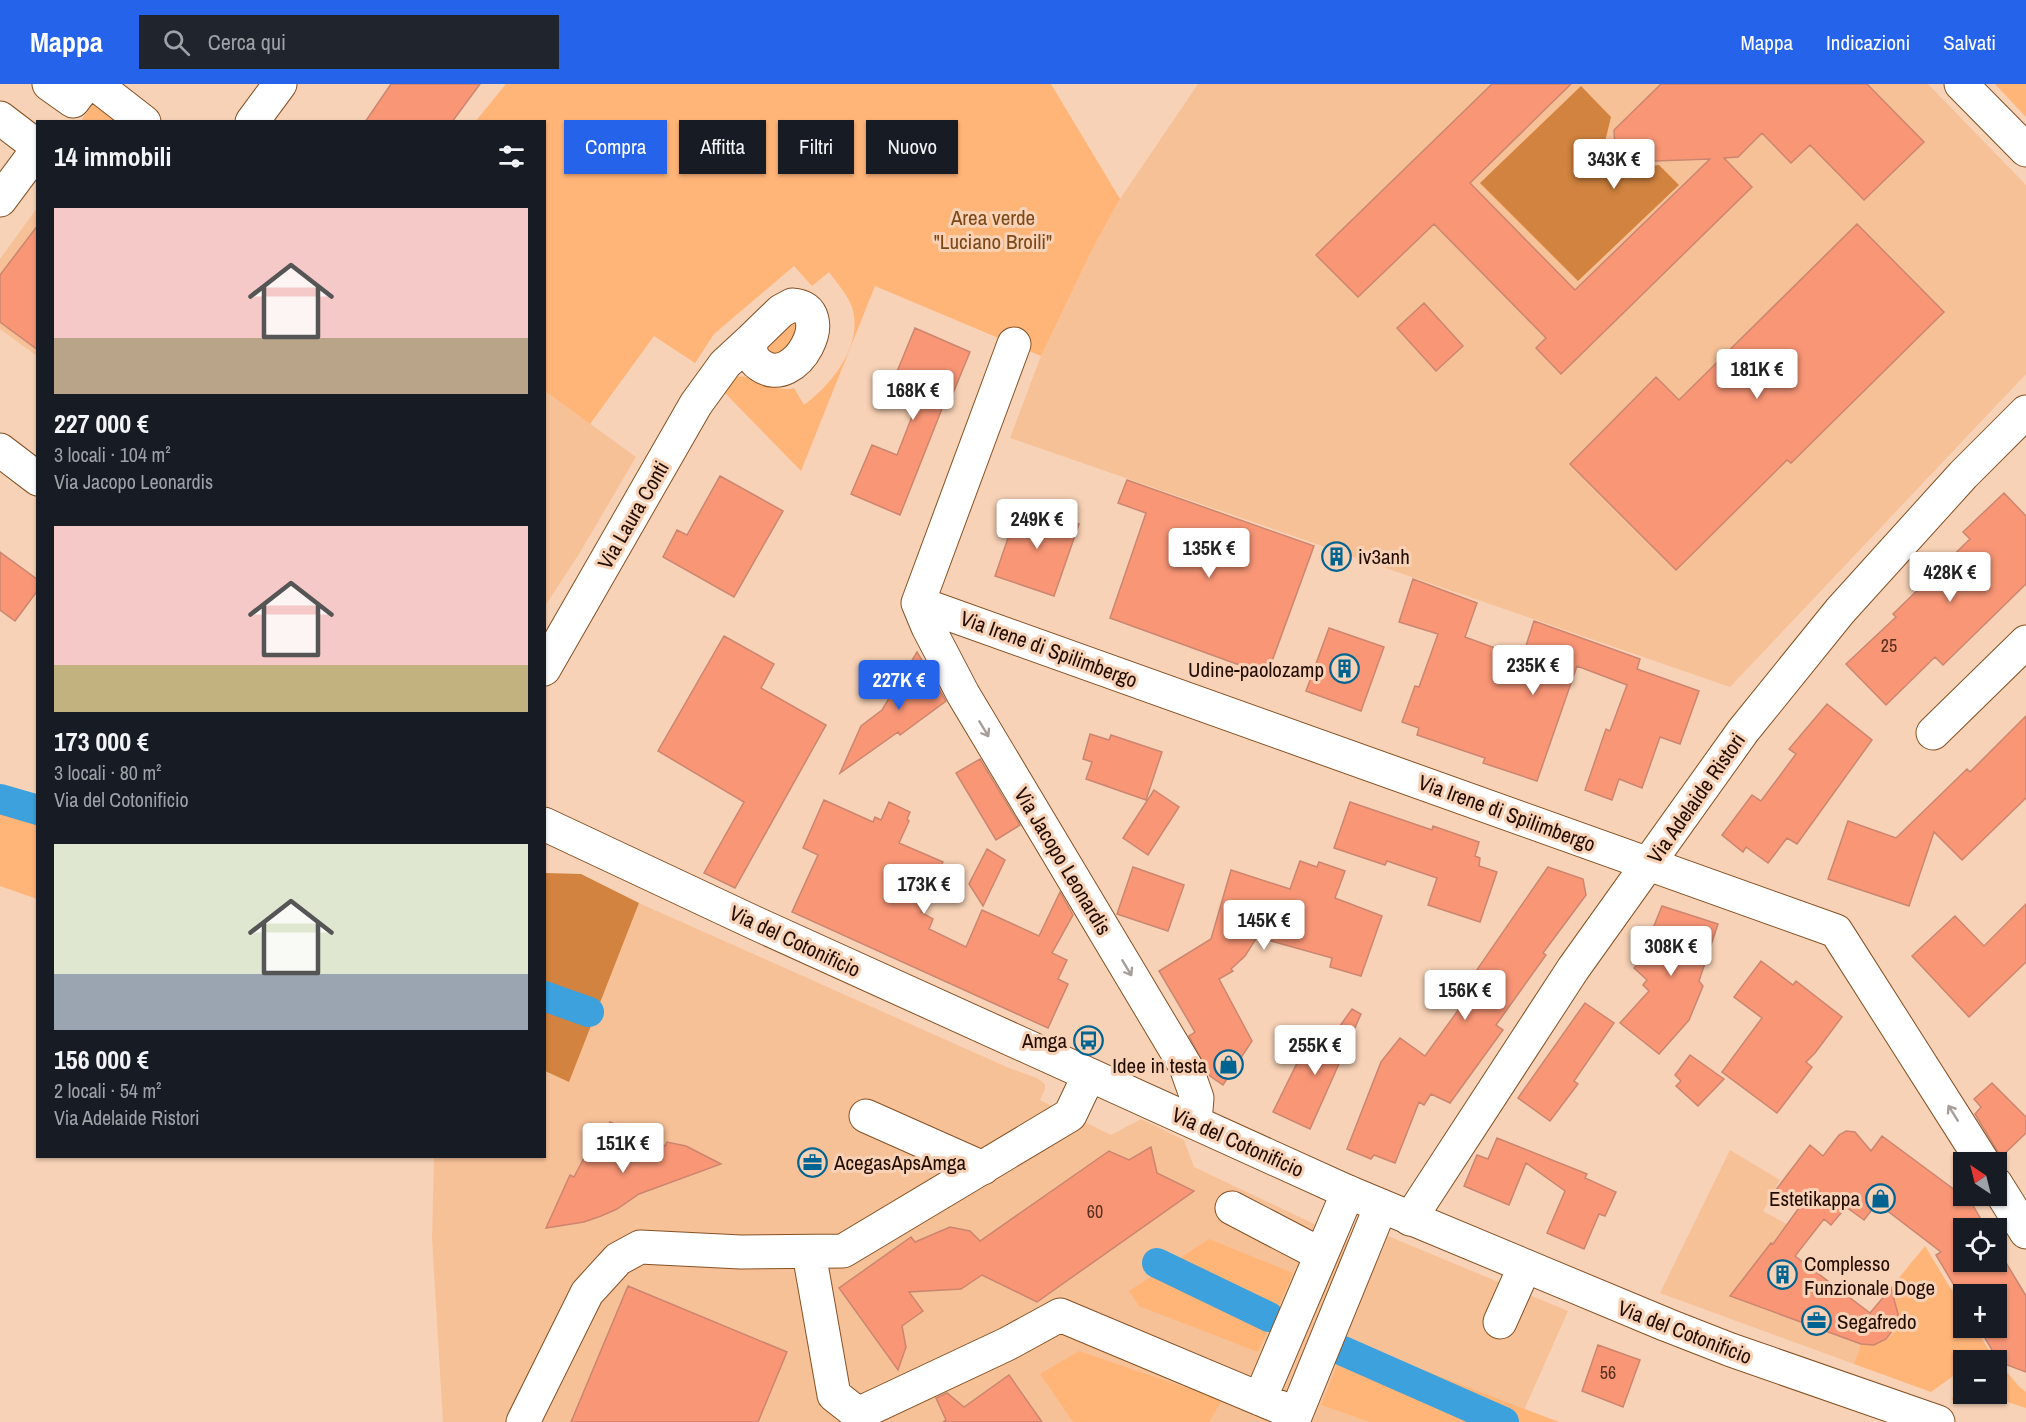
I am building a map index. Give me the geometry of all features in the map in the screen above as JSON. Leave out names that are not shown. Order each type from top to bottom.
[{"type":"street","points":[[253,120],[280,84]]},
{"type":"street","points":[[1961,84],[2026,150]]},
{"type":"street","points":[[72,95],[139,120]]},
{"type":"street","points":[[0,118],[36,146]]},
{"type":"street","points":[[0,200],[36,151]]},
{"type":"street","points":[[918,603],[1014,344]]},
{"type":"street","name":"Via Laura Conti","points":[[546,666],[696,404],[725,364],[755,353]]},
{"type":"street","name":"Via Adelaide Ristori","points":[[1260,1399],[1296,1414],[1396,1212],[1743,731],[1840,611],[1962,475],[2026,412]]},
{"type":"street","points":[[0,450],[36,477]]},
{"type":"street","name":"Via Irene di Spilimbergo","points":[[918,603],[1836,931],[1977,1152]]},
{"type":"street","name":"Via Jacopo Leonardis","points":[[918,603],[963,694],[1186,1067],[1197,1098],[1195,1122]]},
{"type":"street","points":[[1934,733],[2026,642]]},
{"type":"street","name":"Via del Cotonificio","points":[[547,827],[1348,1192],[1606,1302],[1731,1350],[1938,1422]]},
{"type":"street","points":[[523,1422],[587,1293],[618,1259],[640,1247],[706,1251],[809,1253],[843,1251],[1070,1115],[1089,1075]]},
{"type":"street","points":[[866,1116],[983,1168]]},
{"type":"street","points":[[809,1253],[834,1395],[858,1414],[1007,1344],[1060,1315],[1260,1399],[1348,1192]]},
{"type":"street","points":[[2007,1202],[2026,1232]]},
{"type":"street","points":[[1232,1208],[1320,1254]]},
{"type":"street","points":[[1500,1322],[1525,1266]]},
{"type":"shaded area","points":[[1198,84],[1928,84],[2026,185],[2026,374],[1730,687],[1010,438],[1041,356],[1093,248],[1120,199]]},
{"type":"shaded area","points":[[1581,86],[1611,117],[1604,146],[1627,170],[1659,165],[1679,185],[1578,281],[1480,183]]},
{"type":"shaded area","points":[[36,209],[36,355],[0,329],[0,259]]},
{"type":"shaded area","points":[[546,392],[636,457],[579,554],[546,604]]},
{"type":"shaded area","points":[[546,873],[581,874],[639,903],[569,1082],[546,1071]]},
{"type":"shaded area","name":"AcegasApsAmga","points":[[639,903],[1009,1068],[1037,1078],[1045,1084],[1040,1100],[1111,1135],[1141,1119],[1184,1140],[1194,1167],[1380,1255],[1388,1236],[1568,1311],[1524,1410],[1485,1396],[1321,1405],[1369,1422],[443,1422],[432,1239],[434,1158],[546,1158],[546,1071],[569,1081]]},
{"type":"shaded area","points":[[1730,1150],[1780,1180],[1763,1211],[1810,1237],[1796,1256],[1870,1313],[1898,1314],[1897,1325],[1890,1336],[1874,1345],[1861,1344],[1854,1364],[1660,1293]]},
{"type":"green space","name":"Area verde \"Luciano Broili\"","points":[[506,84],[1051,84],[1120,199],[1093,248],[1041,356],[875,286],[801,471],[720,388],[734,378],[751,378],[779,388],[794,388],[804,405],[825,386],[835,375],[849,349],[854,335],[855,321],[850,302],[829,272],[812,286],[794,266],[714,334],[695,363],[654,336],[590,424],[546,392],[546,120],[477,120]]},
{"type":"green space","points":[[1995,84],[2026,84],[2026,117]]},
{"type":"green space","points":[[99,95],[134,120],[84,120],[82,119]]},
{"type":"green space","points":[[802,318],[787,357],[772,360],[763,342],[766,337]]},
{"type":"green space","points":[[0,807],[36,821],[36,899],[0,886]]},
{"type":"green space","points":[[1209,1239],[1293,1273],[1258,1352],[1139,1306],[1129,1291]]},
{"type":"green space","points":[[1925,1246],[1953,1292],[1953,1338],[1981,1338],[1989,1350],[1953,1350],[1953,1376],[1931,1392],[1854,1364],[1861,1344],[1874,1344],[1886,1339],[1898,1323],[1895,1308],[1885,1295]]},
{"type":"green space","points":[[1347,1341],[1559,1422],[1369,1422],[1321,1405]]},
{"type":"green space","points":[[1079,1351],[1222,1400],[1209,1422],[1073,1422],[1040,1374]]},
{"type":"green space","points":[[2007,1372],[2026,1392],[2026,1408],[2007,1402]]},
{"type":"building","points":[[391,84],[480,84],[453,120],[366,120]]},
{"type":"building","points":[[1492,84],[1571,84],[1470,183],[1575,290],[1710,159],[1628,162],[1615,149],[1614,130],[1661,84],[1867,84],[1924,142],[1864,200],[1810,145],[1791,163],[1762,133],[1738,157],[1724,158],[1752,187],[1561,374],[1536,348],[1546,338],[1434,224],[1358,297],[1316,255]]},
{"type":"building","points":[[1857,224],[1944,312],[1791,463],[1787,460],[1676,570],[1570,464],[1656,377],[1679,400]]},
{"type":"building","points":[[36,228],[36,349],[0,322],[0,275]]},
{"type":"building","points":[[1424,303],[1463,346],[1436,371],[1397,328]]},
{"type":"building","points":[[915,328],[970,352],[951,398],[947,396],[900,515],[851,494],[872,445],[897,455],[924,386],[896,374]]},
{"type":"building","points":[[720,476],[783,511],[734,597],[663,557],[677,530],[687,535]]},
{"type":"building","points":[[1127,480],[1314,546],[1267,675],[1110,618],[1146,513],[1118,503]]},
{"type":"building","points":[[2004,493],[2026,516],[2026,584],[1943,665],[1935,657],[1886,705],[1846,664],[1896,617],[1893,614],[1970,539],[1963,532]]},
{"type":"building","points":[[1020,503],[1079,524],[1054,596],[995,576]]},
{"type":"building","points":[[0,552],[36,579],[36,593],[15,621],[0,610]]},
{"type":"building","points":[[1413,579],[1477,603],[1465,637],[1522,658],[1534,621],[1640,659],[1637,669],[1699,691],[1680,744],[1660,737],[1642,788],[1619,779],[1612,800],[1585,790],[1606,729],[1610,731],[1627,685],[1577,666],[1537,781],[1483,763],[1485,758],[1417,735],[1419,728],[1402,722],[1415,686],[1419,687],[1438,634],[1399,622]]},
{"type":"building","name":"Udine-paolozamp","points":[[1329,628],[1384,647],[1361,711],[1306,691]]},
{"type":"building","points":[[724,636],[774,664],[761,688],[826,725],[735,888],[704,873],[744,802],[658,751]]},
{"type":"building","points":[[917,652],[946,701],[900,735],[898,732],[840,773],[861,726],[882,710]]},
{"type":"building","points":[[1827,704],[1872,740],[1797,844],[1787,838],[1768,863],[1746,847],[1743,852],[1722,835],[1752,795],[1761,801],[1796,754],[1789,749]]},
{"type":"building","points":[[2026,716],[2026,798],[1962,860],[1934,832],[1909,906],[1828,879],[1848,821],[1896,838],[1967,769],[1970,772]]},
{"type":"building","points":[[1090,734],[1109,740],[1111,735],[1162,752],[1146,800],[1086,779],[1092,762],[1083,759]]},
{"type":"building","points":[[980,759],[1020,825],[996,840],[956,773]]},
{"type":"building","points":[[1154,790],[1179,807],[1148,855],[1123,838]]},
{"type":"building","points":[[824,800],[873,822],[875,817],[881,820],[889,802],[910,812],[907,819],[909,821],[899,843],[943,862],[921,912],[933,919],[929,929],[966,947],[982,910],[1039,936],[1060,892],[1073,915],[1052,953],[1067,960],[1058,979],[1068,984],[1048,1028],[792,912],[818,855],[803,848]]},
{"type":"building","points":[[1350,802],[1432,830],[1433,826],[1479,842],[1475,856],[1480,858],[1479,866],[1497,872],[1480,922],[1428,905],[1437,878],[1387,861],[1385,865],[1334,848]]},
{"type":"building","points":[[987,849],[1005,860],[983,906],[969,884]]},
{"type":"building","points":[[1300,861],[1317,867],[1319,862],[1345,871],[1335,898],[1382,916],[1361,976],[1330,967],[1332,958],[1257,937],[1245,956],[1231,969],[1233,971],[1219,979],[1252,1041],[1223,1085],[1210,1076],[1189,1036],[1195,1032],[1159,971],[1211,939],[1231,870],[1290,889]]},
{"type":"building","points":[[1133,867],[1184,885],[1168,931],[1117,914]]},
{"type":"building","points":[[1548,867],[1583,879],[1586,895],[1543,953],[1546,955],[1496,1025],[1503,1030],[1450,1103],[1431,1094],[1424,1105],[1419,1102],[1395,1163],[1374,1155],[1371,1159],[1347,1149],[1381,1062],[1400,1038],[1425,1056],[1462,1005],[1456,1000]]},
{"type":"building","points":[[2026,904],[2026,962],[1969,1017],[1912,956],[1955,916],[1984,946]]},
{"type":"building","points":[[1662,906],[1718,924],[1699,981],[1703,986],[1689,1020],[1659,1054],[1620,1023],[1649,991],[1643,985],[1647,980],[1634,968],[1656,944],[1649,938]]},
{"type":"building","points":[[1761,961],[1793,985],[1796,981],[1842,1017],[1806,1062],[1812,1067],[1777,1113],[1722,1072],[1762,1018],[1734,997]]},
{"type":"building","points":[[1585,1003],[1614,1023],[1574,1081],[1578,1084],[1550,1121],[1518,1098]]},
{"type":"building","points":[[1352,1009],[1361,1014],[1310,1129],[1273,1112],[1307,1043],[1320,1054]]},
{"type":"building","points":[[1690,1055],[1724,1079],[1698,1106],[1676,1086],[1681,1081],[1675,1075]]},
{"type":"building","points":[[1992,1083],[2026,1117],[2026,1133],[2006,1152],[1998,1152],[1975,1114],[1981,1107],[1974,1099]]},
{"type":"building","points":[[610,1122],[665,1146],[667,1142],[686,1146],[721,1164],[639,1194],[617,1209],[601,1216],[584,1222],[546,1228],[570,1175],[574,1177],[584,1158],[588,1159],[597,1140],[602,1141]]},
{"type":"building","points":[[1846,1131],[1855,1132],[1871,1151],[1882,1136],[1953,1189],[1953,1206],[1973,1206],[1980,1218],[1953,1218],[1953,1272],[2007,1272],[2007,1264],[2026,1296],[2026,1372],[2007,1365],[2007,1350],[1992,1350],[1985,1338],[2007,1338],[2007,1284],[1953,1284],[1936,1255],[1941,1252],[1877,1203],[1864,1220],[1846,1207],[1831,1225],[1824,1219],[1795,1256],[1870,1313],[1891,1288],[1898,1314],[1897,1325],[1886,1339],[1874,1345],[1861,1344],[1730,1296],[1771,1243],[1773,1244],[1801,1205],[1775,1191],[1810,1145],[1823,1156],[1839,1135]]},
{"type":"building","points":[[1497,1138],[1587,1174],[1585,1178],[1616,1192],[1605,1216],[1599,1214],[1584,1249],[1547,1233],[1565,1191],[1526,1163],[1509,1205],[1464,1186],[1477,1155],[1488,1159]]},
{"type":"building","name":"AcegasApsAmga","points":[[1151,1147],[1157,1173],[1194,1191],[1037,1302],[982,1275],[961,1289],[909,1292],[923,1311],[902,1326],[906,1347],[898,1370],[839,1288],[911,1237],[915,1242],[950,1227],[970,1231],[980,1241],[1109,1151],[1129,1160]]},
{"type":"building","points":[[628,1286],[787,1352],[758,1422],[571,1422]]},
{"type":"building","points":[[1598,1345],[1640,1360],[1623,1407],[1582,1391]]},
{"type":"building","points":[[1009,1375],[1042,1422],[943,1422],[946,1420],[936,1398],[947,1393],[964,1407]]},
{"type":"waterway","points":[[0,799],[36,809]]},
{"type":"waterway","points":[[546,997],[589,1012]]},
{"type":"waterway","points":[[1157,1263],[1269,1317]]},
{"type":"waterway","points":[[1343,1351],[1504,1422]]},
{"type":"place","name":"iv3anh","points":[[1337,556]]},
{"type":"place","name":"Udine-paolozamp","points":[[1345,669]]},
{"type":"place","name":"Amga","points":[[1088,1040]]},
{"type":"place","name":"Idee in testa","points":[[1228,1065]]},
{"type":"place","name":"AcegasApsAmga","points":[[813,1162]]},
{"type":"place","name":"Estetikappa","points":[[1881,1198]]},
{"type":"place","name":"Complesso Funzionale Doge","points":[[1783,1275]]},
{"type":"place","name":"Segafredo","points":[[1816,1321]]}]
